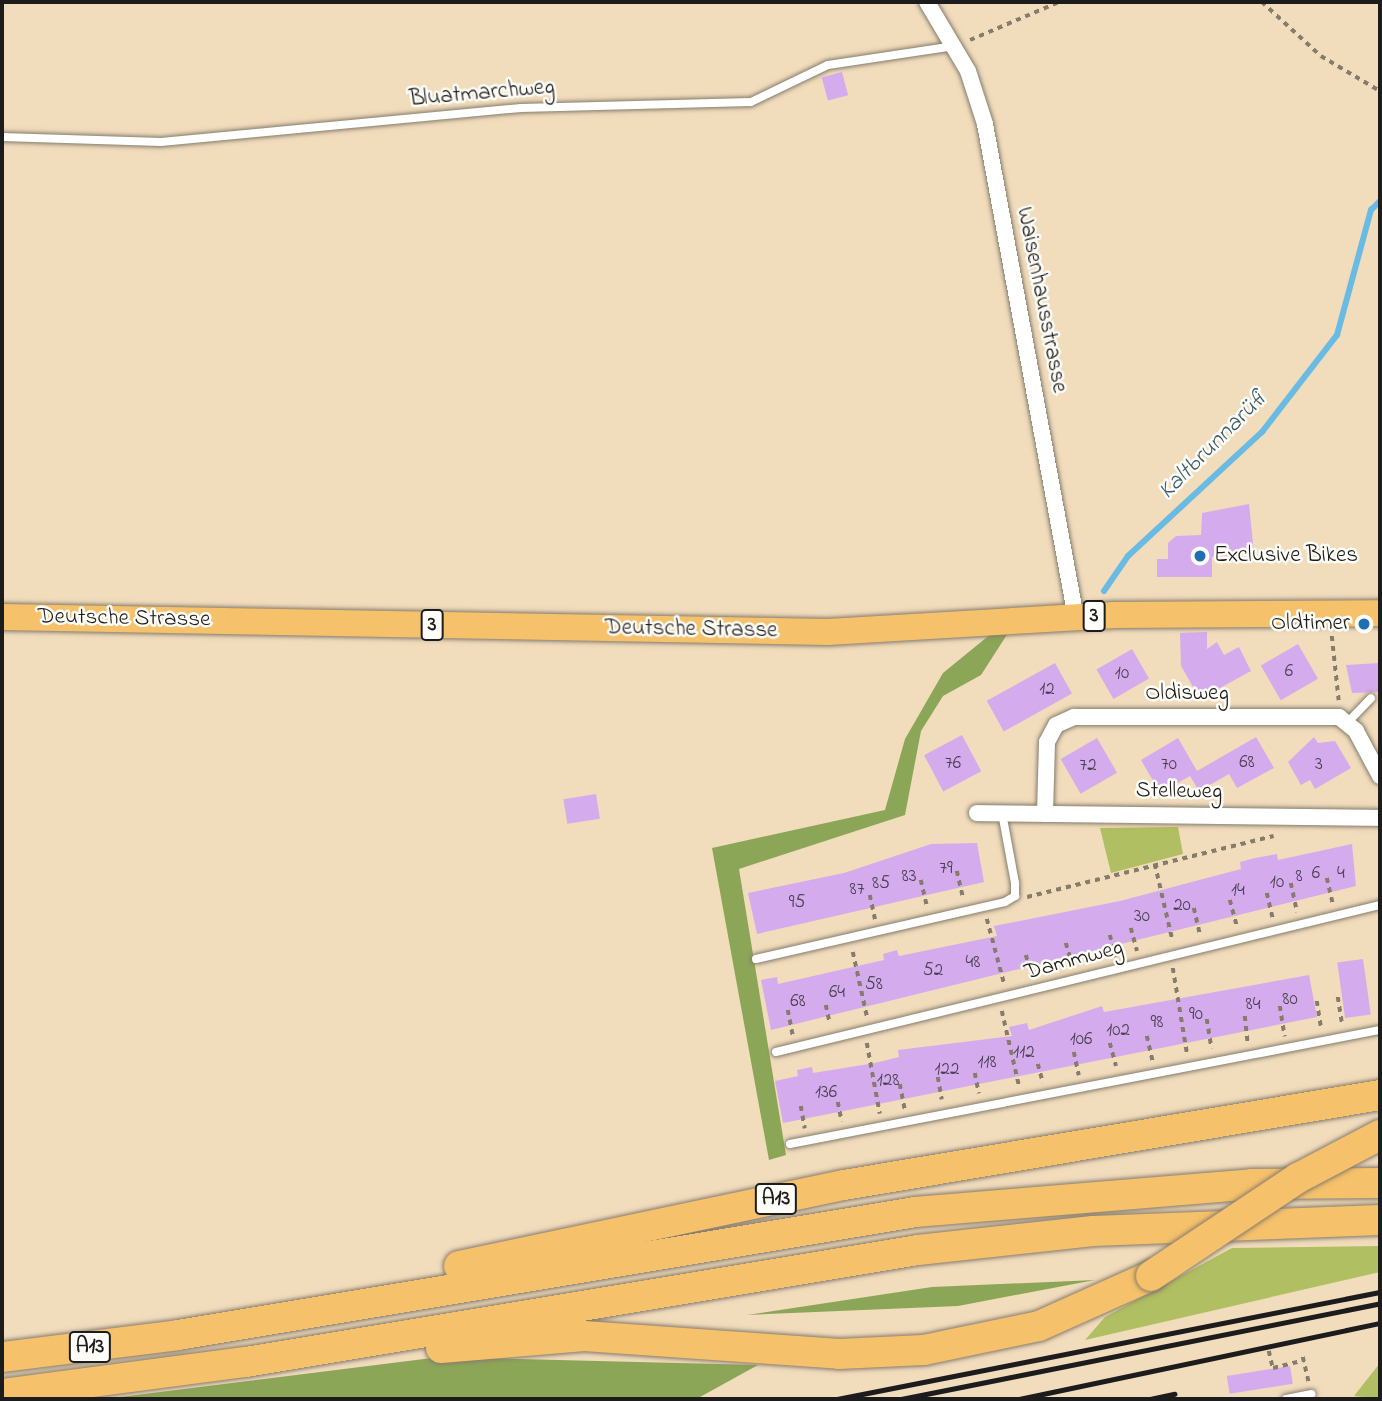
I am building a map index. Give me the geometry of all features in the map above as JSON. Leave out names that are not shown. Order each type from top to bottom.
[{"type":"highway","name":"A13","points":[[178,1335],[336,1290],[844,1185],[1380,1095]]},
{"type":"highway","name":"A13","points":[[246,1362],[365,1359],[501,1339],[584,1336],[839,1354],[925,1350],[1052,1322],[1151,1276],[1298,1178],[1380,1135]]},
{"type":"highway","name":"A13","points":[[2,1357],[178,1335],[915,1212],[1252,1184],[1380,1183]]},
{"type":"highway","name":"A13","points":[[2,1394],[246,1362],[918,1250],[1093,1231],[1380,1220]]},
{"type":"main road","name":"Deutsche Strasse","points":[[2,617],[828,632],[1076,618],[1380,613]]},
{"type":"street","name":"Waisenhausstrasse","points":[[927,2],[955,46],[985,124],[1076,618]]},
{"type":"street","name":"Oldisweg","points":[[1045,814],[1047,742],[1065,719],[1344,720]]},
{"type":"street","points":[[1344,720],[1380,776]]},
{"type":"street","name":"Stelleweg","points":[[977,813],[1380,818]]},
{"type":"lane","name":"Bluatmarchweg","points":[[2,137],[160,142],[521,108],[751,102],[828,65],[955,46]]},
{"type":"lane","points":[[1344,720],[1371,698]]},
{"type":"lane","points":[[757,959],[966,911],[1015,896],[1002,813]]},
{"type":"lane","name":"Dammweg","points":[[776,1052],[868,1033],[1203,947],[1380,905]]},
{"type":"lane","points":[[790,1144],[1022,1101],[1188,1062],[1380,1030]]},
{"type":"lane","points":[[1286,1399],[1312,1394]]},
{"type":"path","points":[[955,46],[1059,2]]},
{"type":"path","points":[[1262,2],[1321,56],[1380,91]]},
{"type":"path","points":[[1331,625],[1344,720]]},
{"type":"path","points":[[1015,896],[1034,897],[1155,863],[1281,834]]},
{"type":"path","points":[[1155,863],[1173,955],[1188,1062]]},
{"type":"path","points":[[957,872],[966,911]]},
{"type":"path","points":[[1327,878],[1336,916]]},
{"type":"path","points":[[921,880],[930,919]]},
{"type":"path","points":[[1291,883],[1300,924]]},
{"type":"path","points":[[1267,893],[1276,930]]},
{"type":"path","points":[[870,895],[878,931]]},
{"type":"path","points":[[1230,900],[1240,938]]},
{"type":"path","points":[[984,906],[1022,1101]]},
{"type":"path","points":[[1194,908],[1203,947]]},
{"type":"path","points":[[1131,928],[1140,963]]},
{"type":"path","points":[[1110,935],[1119,969]]},
{"type":"path","points":[[850,938],[883,1127]]},
{"type":"path","points":[[1066,943],[1076,980]]},
{"type":"path","points":[[1027,955],[1036,991]]},
{"type":"path","points":[[1338,997],[1344,1036]]},
{"type":"path","points":[[1317,1001],[1323,1039]]},
{"type":"path","points":[[1280,1006],[1286,1046]]},
{"type":"path","points":[[788,1010],[796,1048]]},
{"type":"path","points":[[1245,1016],[1250,1052]]},
{"type":"path","points":[[1207,1019],[1213,1058]]},
{"type":"path","points":[[1147,1036],[1155,1070]]},
{"type":"path","points":[[1110,1043],[1118,1078]]},
{"type":"path","points":[[1074,1052],[1082,1087]]},
{"type":"path","points":[[938,1077],[945,1116]]},
{"type":"path","points":[[900,1084],[907,1123]]},
{"type":"path","points":[[801,1107],[807,1141]]},
{"type":"path","points":[[1269,1351],[1272,1368],[1304,1360]]},
{"type":"green space","points":[[992,633],[1008,633],[981,675],[943,696],[921,731],[905,815],[739,869],[786,1155],[769,1160],[712,848],[885,810],[905,739],[943,673]]},
{"type":"green space","points":[[1178,827],[1183,854],[1111,873],[1100,828]]},
{"type":"green space","points":[[1380,1246],[1380,1272],[1085,1340],[1105,1317],[1232,1248]]},
{"type":"green space","points":[[1095,1280],[958,1306],[747,1315],[932,1287]]},
{"type":"green space","points":[[440,1357],[758,1365],[700,1397],[667,1399],[104,1399]]},
{"type":"green space","points":[[1380,1363],[1380,1399],[1354,1396]]},
{"type":"building","points":[[842,72],[848,95],[828,101],[822,77]]},
{"type":"building","points":[[1249,504],[1254,553],[1212,557],[1212,577],[1157,577],[1157,559],[1168,559],[1168,543],[1176,536],[1201,535],[1202,513]]},
{"type":"building","points":[[1207,632],[1207,649],[1217,642],[1224,655],[1239,647],[1251,671],[1200,699],[1181,666],[1180,633]]},
{"type":"building","points":[[1298,644],[1318,679],[1281,700],[1261,666]]},
{"type":"building","points":[[1132,649],[1149,678],[1113,699],[1096,670]]},
{"type":"building","points":[[1055,663],[1072,694],[1004,731],[987,701]]},
{"type":"building","points":[[1380,663],[1380,692],[1352,693],[1346,665]]},
{"type":"building","points":[[962,735],[981,771],[943,791],[924,755]]},
{"type":"building","points":[[1256,737],[1274,768],[1237,788],[1229,774],[1199,791],[1190,776],[1160,793],[1141,760],[1178,738],[1197,771]]},
{"type":"building","points":[[1314,737],[1318,743],[1335,741],[1351,768],[1315,789],[1310,780],[1301,785],[1288,762]]},
{"type":"building","points":[[1097,738],[1117,773],[1081,794],[1061,759]]},
{"type":"building","points":[[596,794],[600,819],[567,824],[563,799]]},
{"type":"building","points":[[977,843],[984,882],[757,934],[748,893],[844,873],[931,844]]},
{"type":"building","points":[[1352,844],[1356,886],[771,1030],[761,980],[777,977],[778,984],[884,960],[883,954],[897,950],[899,956],[997,936],[994,926],[1120,901],[1241,869],[1240,862],[1255,858],[1277,854],[1278,860]]},
{"type":"building","points":[[1363,959],[1371,1014],[1345,1018],[1337,963]]},
{"type":"building","points":[[1309,975],[1317,1017],[783,1123],[775,1081],[798,1076],[797,1070],[812,1067],[813,1073],[875,1063],[899,1057],[898,1050],[1012,1036],[1009,1027],[1027,1023],[1029,1030],[1102,1006],[1104,1012]]},
{"type":"building","points":[[1290,1366],[1293,1384],[1230,1394],[1227,1376]]},
{"type":"waterway","name":"Kaltbrunnarüfi","points":[[1104,591],[1128,556],[1262,432],[1337,335],[1371,210],[1380,201]]},
{"type":"railway","points":[[837,1399],[1380,1292]]},
{"type":"railway","points":[[901,1399],[1380,1303]]},
{"type":"railway","points":[[1019,1399],[1380,1323]]},
{"type":"railway","points":[[1150,1399],[1174,1394]]},
{"type":"place","name":"Exclusive Bikes","points":[[1200,556]]},
{"type":"place","name":"Oldtimer","points":[[1364,624]]}]
